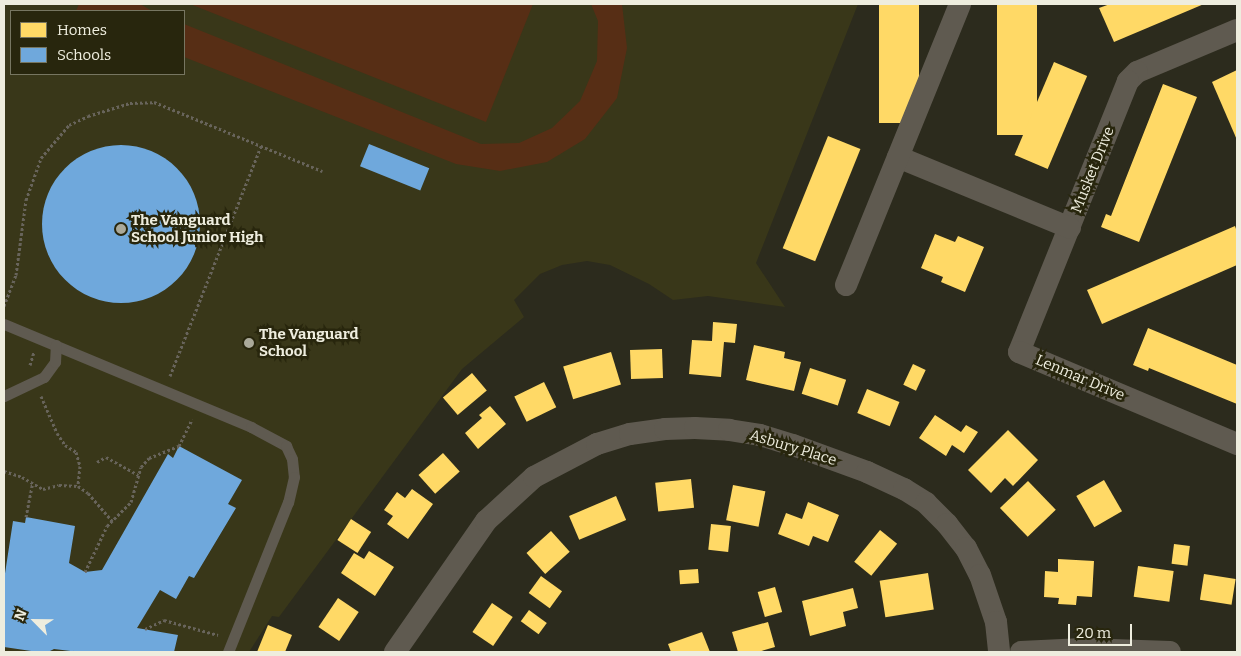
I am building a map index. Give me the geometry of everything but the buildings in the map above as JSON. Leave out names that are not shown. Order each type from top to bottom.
[{"type":"street","points":[[846,285],[960,4]]},
{"type":"street","name":"Musket Drive","points":[[898,157],[1070,228],[1128,81],[1137,72],[1237,30]]},
{"type":"street","name":"Lenmar Drive","points":[[1070,228],[1019,352],[1237,444]]},
{"type":"street","name":"Asbury Place","points":[[395,652],[486,521],[534,477],[597,444],[630,434],[688,428],[729,430],[793,445],[867,472],[904,489],[926,503],[947,524],[966,548],[980,575],[996,622],[999,652]]},
{"type":"street","points":[[1021,652],[1083,649],[1170,652]]},
{"type":"lane","points":[[4,324],[267,434],[286,446],[292,459],[294,477],[288,502],[228,652]]},
{"type":"lane","points":[[4,396],[37,382],[50,372],[55,362],[56,345]]},
{"type":"path","points":[[4,306],[16,276],[26,200],[32,178],[41,158],[69,125],[108,108],[130,103],[154,102],[322,171]]},
{"type":"path","points":[[164,391],[261,146]]},
{"type":"path","points":[[27,347],[35,350],[29,368],[37,382],[57,433],[65,445],[76,452],[80,466],[78,486]]},
{"type":"path","points":[[85,572],[112,521],[131,502],[141,467],[149,458],[179,446],[199,406]]},
{"type":"path","points":[[97,462],[106,457],[138,475]]},
{"type":"path","points":[[4,471],[22,476],[32,485],[43,489],[59,484],[78,486],[88,493],[112,521]]},
{"type":"path","points":[[26,517],[32,485]]},
{"type":"path","points":[[145,629],[164,620],[233,639]]},
{"type":"shaded area","name":"The Vanguard School","points":[[4,4],[858,4],[756,263],[785,307],[708,296],[673,300],[649,284],[610,265],[587,261],[562,265],[540,274],[514,300],[524,317],[462,369],[279,617],[272,616],[249,652],[4,652]]},
{"type":"shaded area","points":[[79,4],[140,4],[150,10],[76,10]]},
{"type":"shaded area","points":[[190,4],[533,4],[486,122]]},
{"type":"shaded area","points":[[591,4],[622,4],[627,48],[617,98],[585,139],[547,162],[500,171],[456,164],[185,57],[185,24],[481,144],[519,143],[552,128],[580,101],[597,61],[598,21]]},
{"type":"place","name":"The Vanguard School Junior High","points":[[121,229]]},
{"type":"place","name":"The Vanguard School","points":[[249,343]]}]
